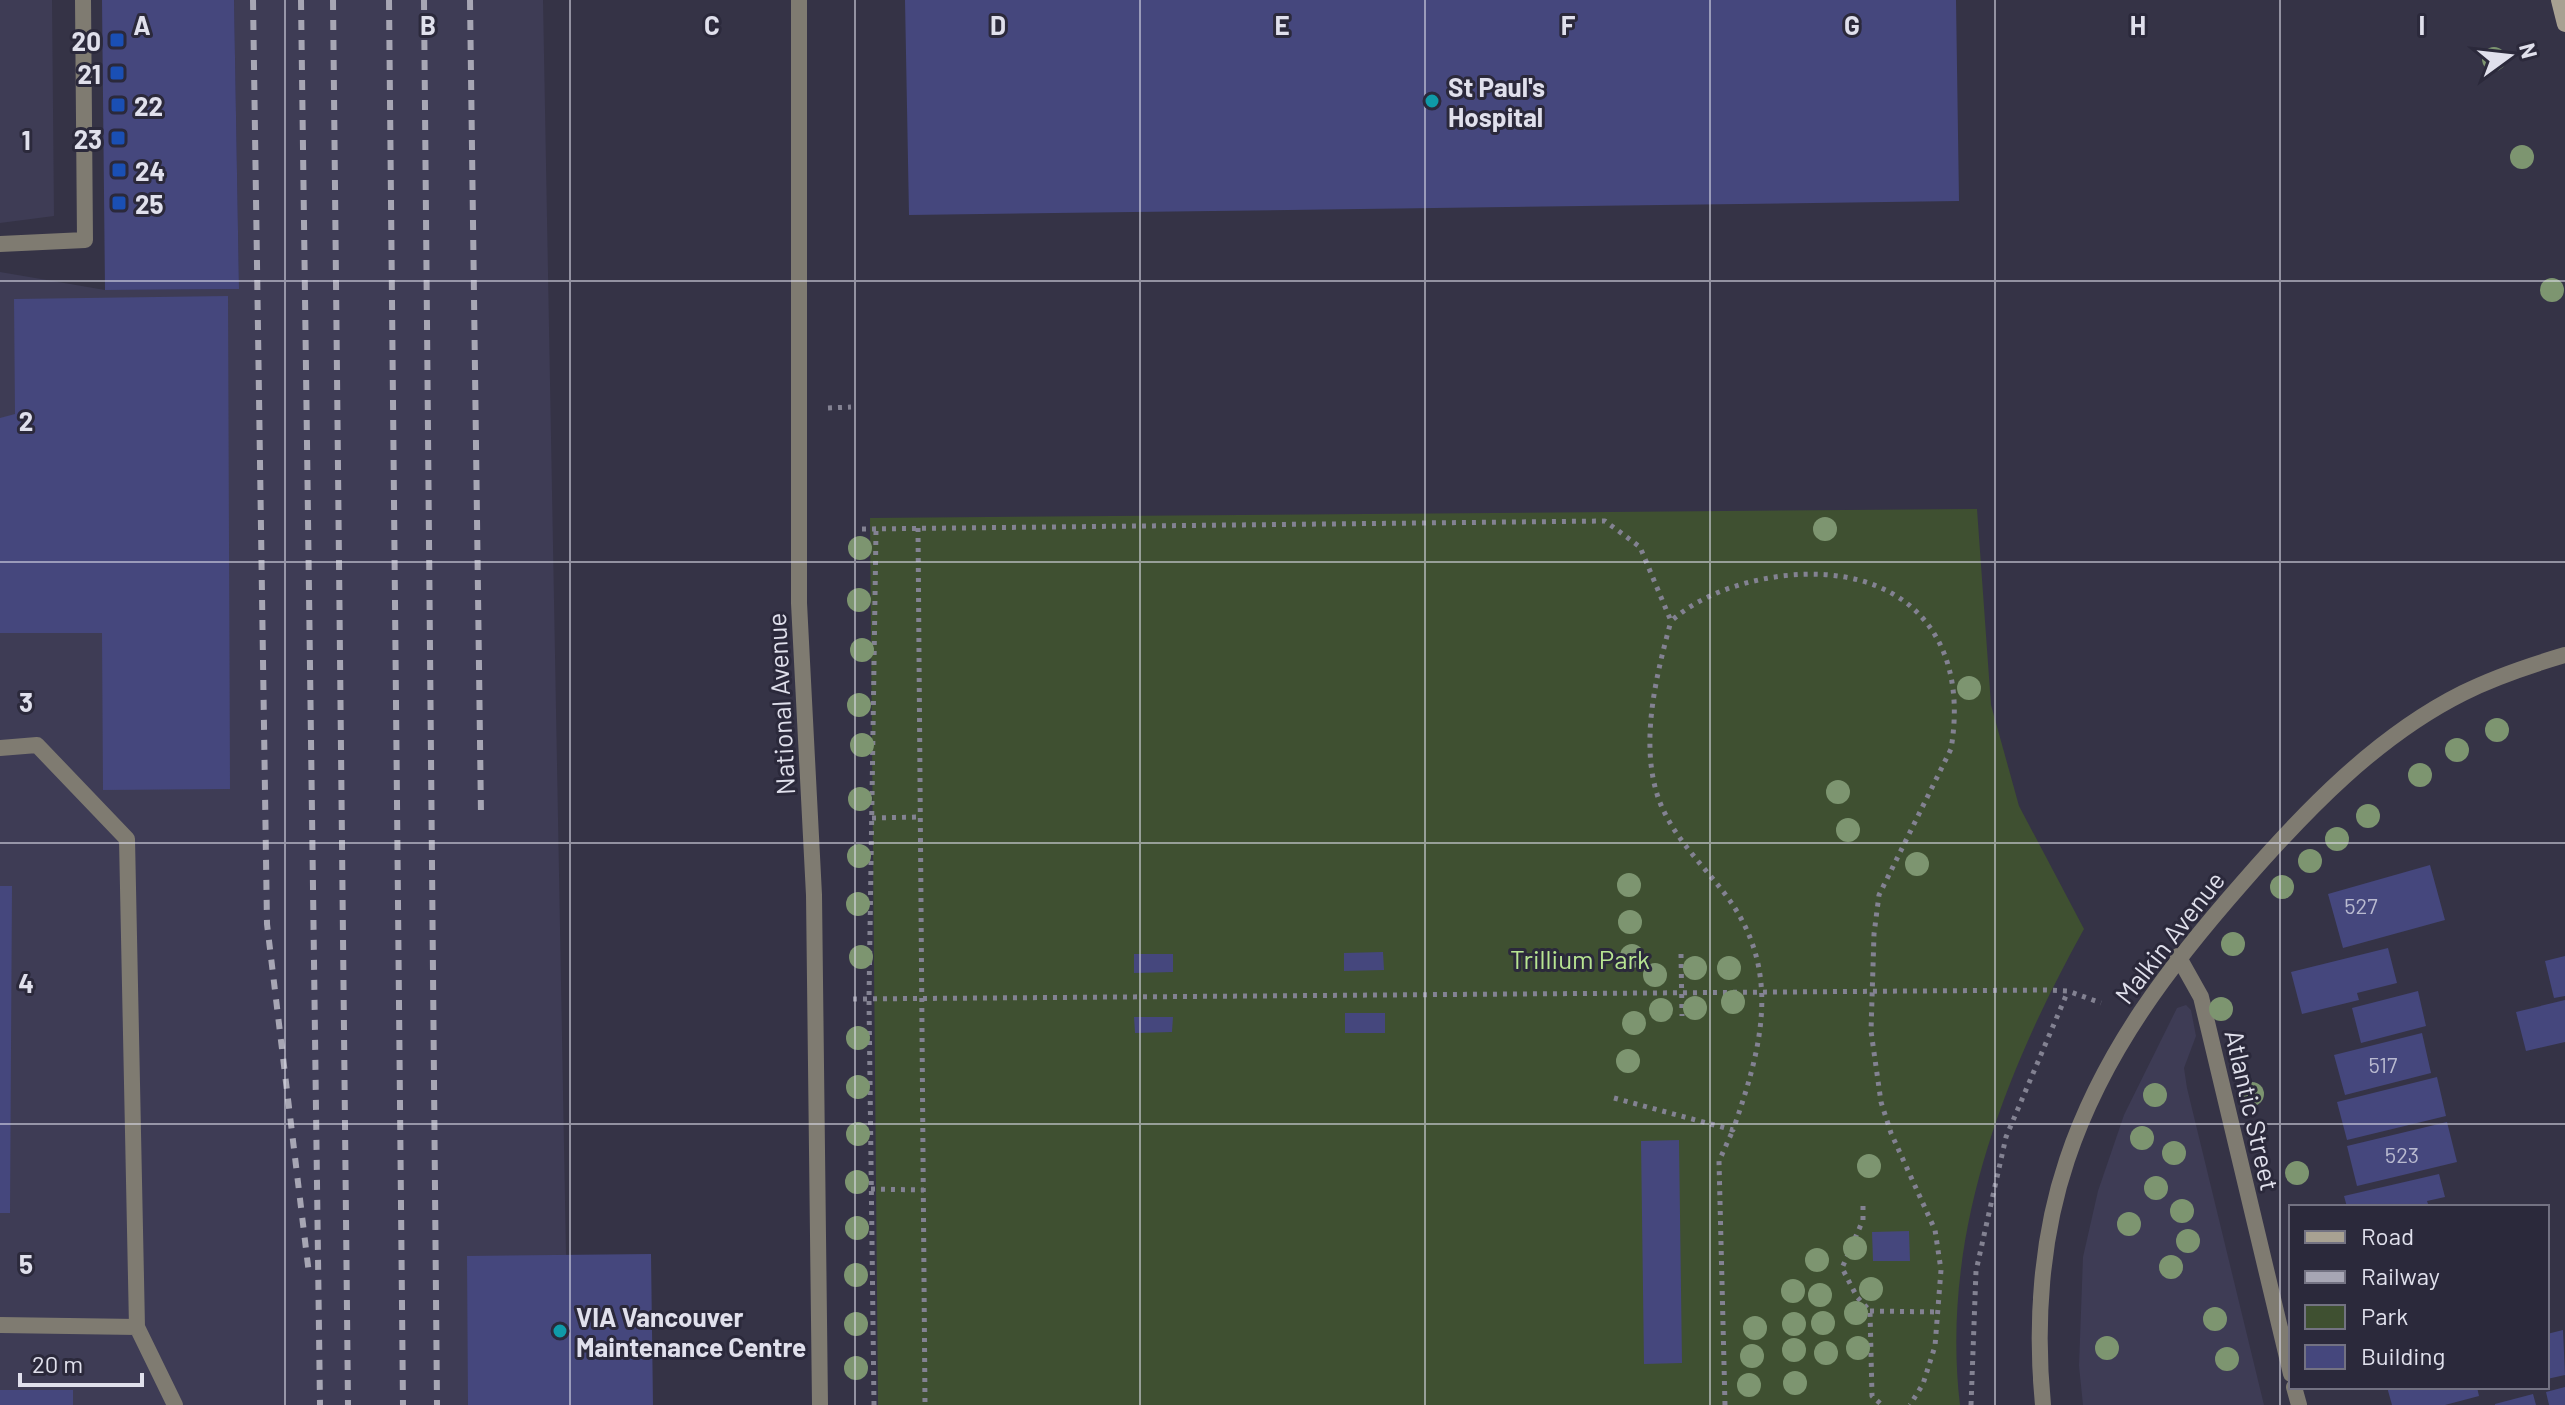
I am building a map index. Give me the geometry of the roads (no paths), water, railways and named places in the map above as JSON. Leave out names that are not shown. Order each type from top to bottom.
[{"type":"main road","points":[[2559,0],[2565,24]]},
{"type":"street","points":[[0,244],[85,240],[83,0]]},
{"type":"street","name":"National Avenue","points":[[799,0],[799,603],[814,895],[820,1405]]},
{"type":"street","name":"Malkin Avenue","points":[[2043,1405],[2039,1345],[2045,1257],[2065,1163],[2089,1102],[2131,1023],[2178,956],[2275,845],[2324,795],[2376,751],[2463,694],[2565,655]]},
{"type":"street","points":[[0,748],[37,745],[127,839],[137,1327],[175,1405]]},
{"type":"street","name":"Atlantic Street","points":[[2178,956],[2201,997],[2289,1366]]},
{"type":"street","points":[[0,1325],[137,1327]]},
{"type":"railway","points":[[253,0],[267,924],[309,1274]]},
{"type":"railway","points":[[301,0],[320,1405]]},
{"type":"railway","points":[[333,0],[348,1405]]},
{"type":"railway","points":[[389,0],[403,1405]]},
{"type":"railway","points":[[424,0],[437,1405]]},
{"type":"railway","points":[[470,0],[481,815]]},
{"type":"place","name":"20","points":[[117,40]]},
{"type":"place","name":"21","points":[[117,73]]},
{"type":"place","name":"St Paul's Hospital","points":[[1432,101]]},
{"type":"place","name":"22","points":[[118,105]]},
{"type":"place","name":"23","points":[[118,138]]},
{"type":"place","name":"24","points":[[119,170]]},
{"type":"place","name":"25","points":[[119,203]]},
{"type":"place","name":"VIA Vancouver Maintenance Centre","points":[[560,1331]]},
{"type":"park label","name":"Trillium Park","points":[[1580,958]]}]
